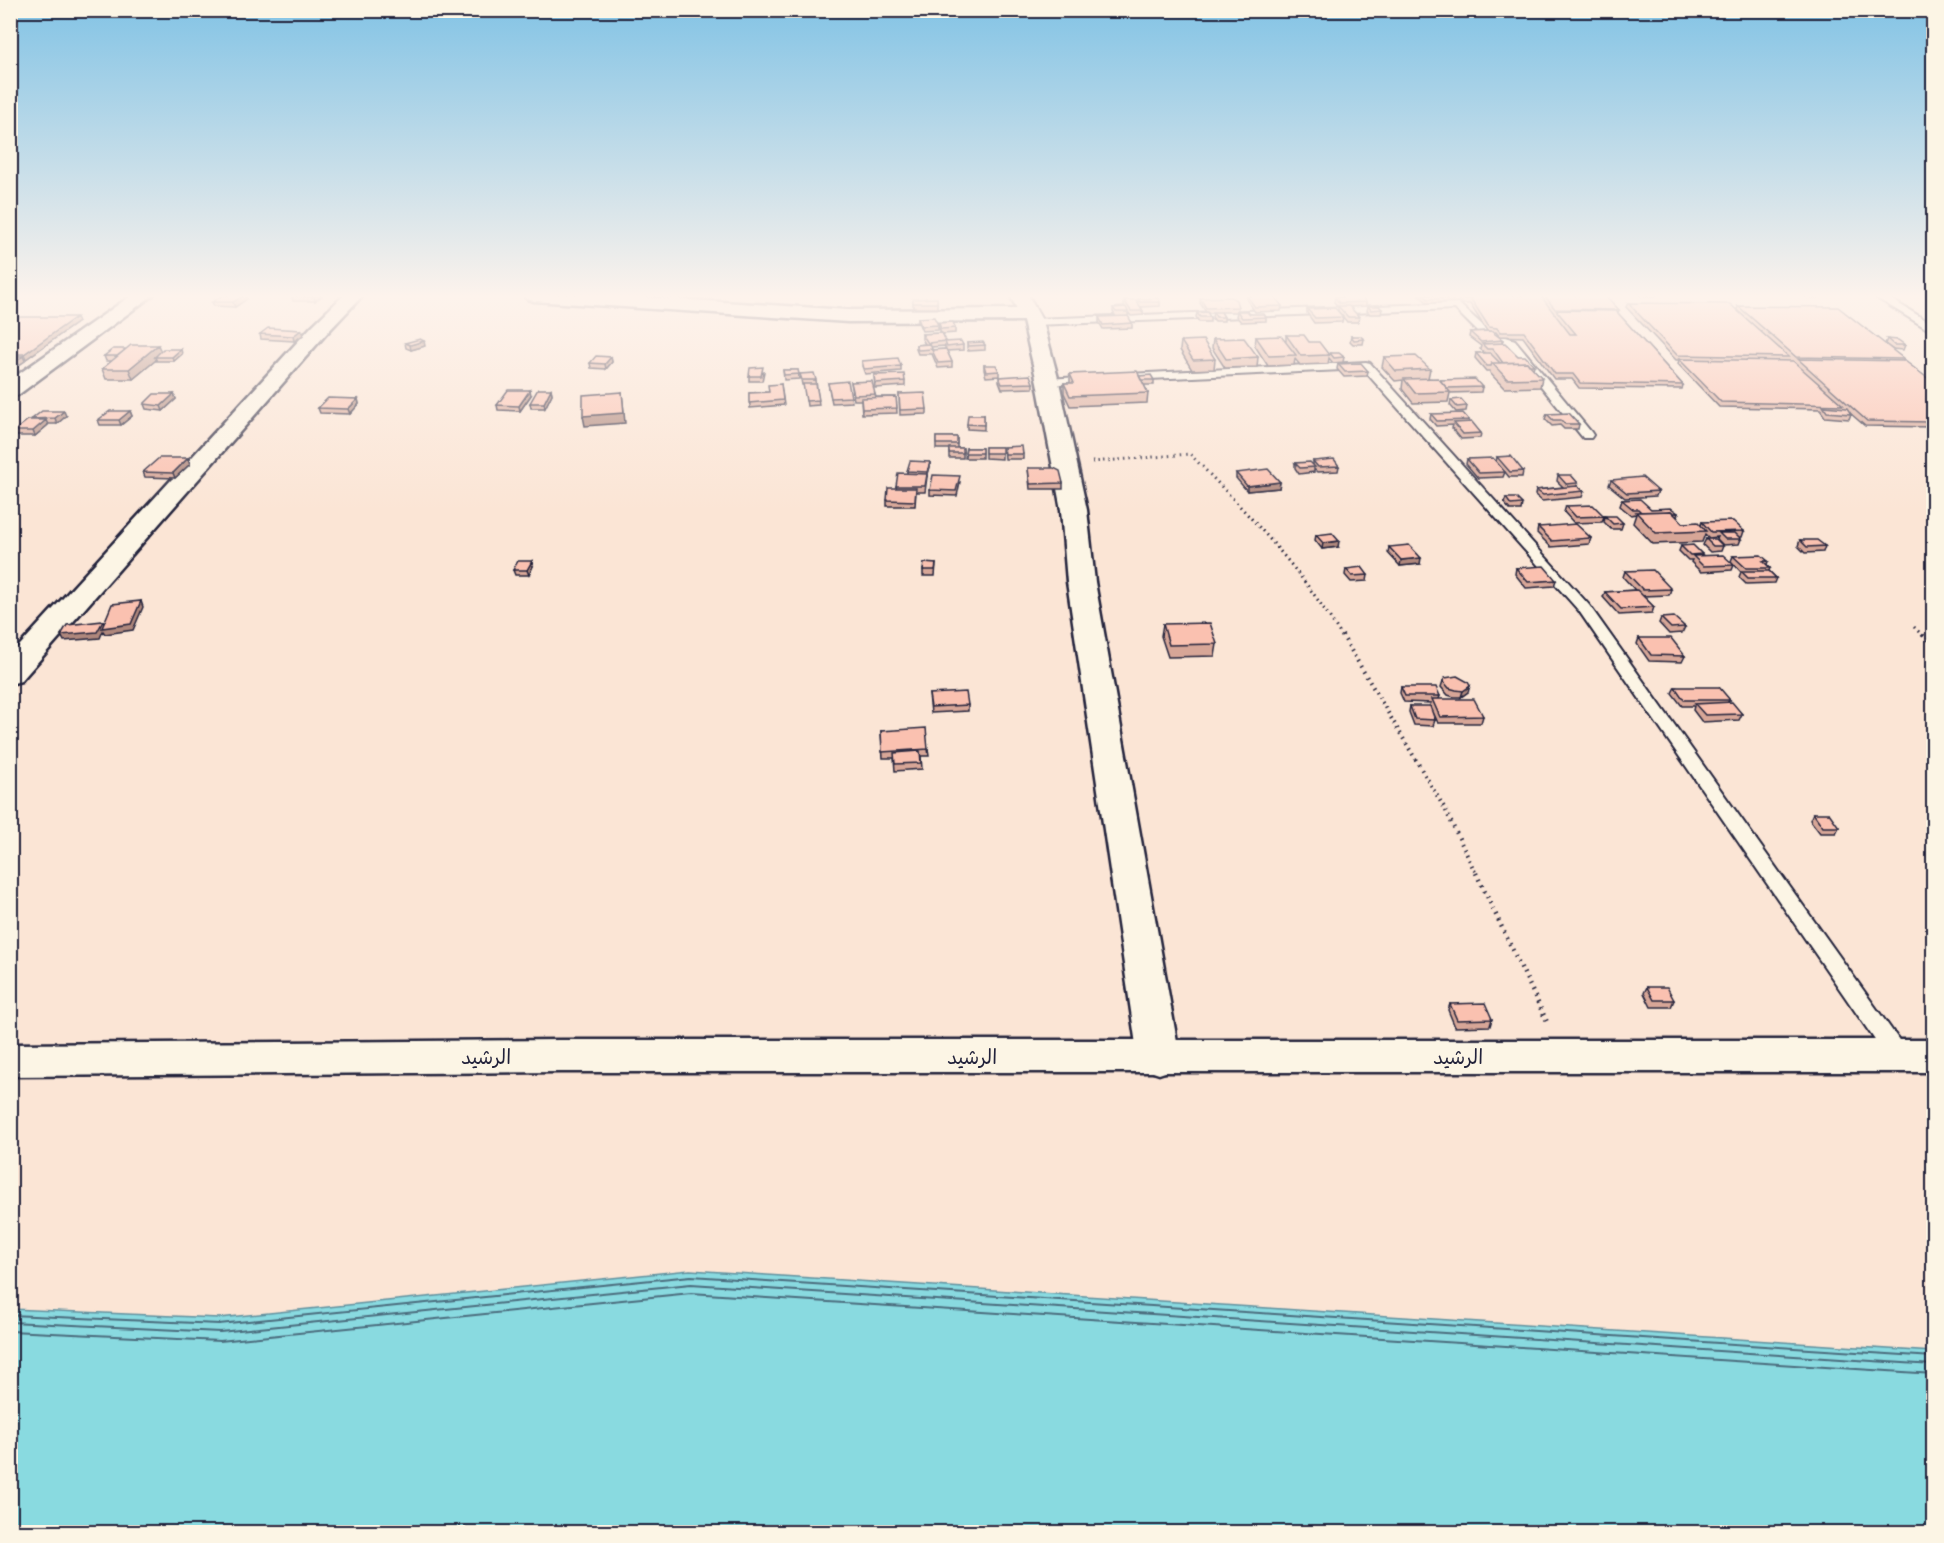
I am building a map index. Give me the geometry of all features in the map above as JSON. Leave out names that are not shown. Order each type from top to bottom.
[{"type":"street","points":[[10,390],[42,367]]},
{"type":"street","points":[[10,675],[286,367]]},
{"type":"street","points":[[1044,367],[1074,510],[1081,582],[1159,1058]]},
{"type":"street","name":"الرشيد","points":[[10,1060],[549,1056],[1159,1058],[1916,1056]]},
{"type":"lane","points":[[1048,381],[1326,367]]},
{"type":"lane","points":[[1368,367],[1584,608],[1916,1056]]},
{"type":"lane","points":[[1531,367],[1587,435]]},
{"type":"path","points":[[1065,462],[1085,463],[1190,454],[1270,537],[1324,606],[1445,808],[1564,1057]]},
{"type":"path","points":[[1914,627],[1934,646]]},
{"type":"water","points":[[690,1270],[1933,1352],[1933,1532],[11,1532],[11,1309],[219,1318]]},
{"type":"building","points":[[104,367],[131,367],[129,369],[102,369]]},
{"type":"building","points":[[763,367],[761,376],[749,376],[750,368]]},
{"type":"building","points":[[864,367],[889,367],[864,369]]},
{"type":"building","points":[[985,367],[997,367],[999,371],[986,372]]},
{"type":"building","points":[[1341,367],[1365,367],[1368,371],[1345,372]]},
{"type":"building","points":[[1393,367],[1428,367],[1430,369],[1396,371]]},
{"type":"building","points":[[1496,367],[1532,367],[1542,378],[1507,379]]},
{"type":"building","points":[[1550,367],[1667,367],[1683,385],[1580,383],[1573,374],[1555,374]]},
{"type":"building","points":[[1687,367],[1800,367],[1843,405],[1721,402]]},
{"type":"building","points":[[1807,367],[1913,367],[1934,383],[1934,422],[1867,421]]},
{"type":"building","points":[[783,370],[798,370],[799,374],[784,375]]},
{"type":"building","points":[[1137,371],[1148,393],[1070,396],[1064,383],[1074,383],[1070,374]]},
{"type":"building","points":[[814,373],[816,380],[802,380],[800,374]]},
{"type":"building","points":[[904,374],[905,381],[875,383],[874,375]]},
{"type":"building","points":[[1030,375],[1033,383],[1002,384],[999,377]]},
{"type":"building","points":[[1151,375],[1154,380],[1141,380],[1139,376]]},
{"type":"building","points":[[1438,378],[1450,392],[1415,393],[1404,379]]},
{"type":"building","points":[[1475,379],[1482,387],[1447,388],[1440,380]]},
{"type":"building","points":[[848,381],[851,397],[831,398],[828,383]]},
{"type":"building","points":[[872,381],[875,394],[854,395],[851,382]]},
{"type":"building","points":[[781,384],[783,400],[749,403],[749,393],[769,392],[768,385]]},
{"type":"building","points":[[803,384],[816,384],[819,400],[806,401]]},
{"type":"building","points":[[538,389],[551,389],[544,403],[530,403]]},
{"type":"building","points":[[508,390],[530,390],[519,406],[497,405]]},
{"type":"building","points":[[622,392],[624,413],[583,416],[583,395]]},
{"type":"building","points":[[925,393],[927,409],[900,410],[899,394]]},
{"type":"building","points":[[154,394],[174,394],[161,406],[144,404]]},
{"type":"building","points":[[896,397],[897,408],[862,409],[861,398]]},
{"type":"building","points":[[328,398],[358,399],[348,409],[318,408]]},
{"type":"building","points":[[1461,399],[1467,406],[1457,407],[1451,400]]},
{"type":"building","points":[[1823,406],[1847,408],[1851,414],[1827,412]]},
{"type":"building","points":[[42,411],[64,411],[55,418],[32,419]]},
{"type":"building","points":[[110,411],[130,411],[119,420],[98,420]]},
{"type":"building","points":[[1463,413],[1469,420],[1437,421],[1431,414]]},
{"type":"building","points":[[1569,413],[1579,424],[1565,424],[1561,420],[1553,420],[1547,414]]},
{"type":"building","points":[[968,415],[984,415],[984,425],[967,424]]},
{"type":"building","points":[[28,420],[46,420],[33,431],[14,431]]},
{"type":"building","points":[[1472,422],[1481,433],[1463,434],[1454,423]]},
{"type":"building","points":[[936,437],[957,437],[957,444],[936,444]]},
{"type":"building","points":[[1022,446],[1023,454],[1005,454],[1004,447]]},
{"type":"building","points":[[985,447],[1002,447],[1002,453],[985,453]]},
{"type":"building","points":[[949,448],[963,448],[963,453],[949,453]]},
{"type":"building","points":[[966,448],[982,448],[982,453],[965,453]]},
{"type":"building","points":[[1511,456],[1523,471],[1510,472],[1497,457]]},
{"type":"building","points":[[159,458],[188,458],[173,473],[143,472]]},
{"type":"building","points":[[1493,458],[1505,472],[1479,473],[1467,459]]},
{"type":"building","points":[[1334,459],[1339,466],[1318,467],[1313,461]]},
{"type":"building","points":[[910,461],[930,462],[927,472],[907,471]]},
{"type":"building","points":[[1310,462],[1315,467],[1300,468],[1295,463]]},
{"type":"building","points":[[1028,468],[1054,468],[1060,471],[1063,483],[1030,484]]},
{"type":"building","points":[[1268,469],[1280,482],[1247,486],[1236,473]]},
{"type":"building","points":[[898,473],[927,474],[925,486],[896,486]]},
{"type":"building","points":[[933,475],[960,476],[956,491],[930,490]]},
{"type":"building","points":[[1558,475],[1571,475],[1578,483],[1566,484]]},
{"type":"building","points":[[1642,477],[1658,491],[1627,493],[1611,480]]},
{"type":"building","points":[[1577,486],[1584,491],[1543,495],[1536,490]]},
{"type":"building","points":[[888,488],[916,488],[915,501],[887,500]]},
{"type":"building","points":[[1506,498],[1516,498],[1522,504],[1511,505]]},
{"type":"building","points":[[1640,499],[1651,509],[1671,508],[1678,513],[1671,511],[1641,512],[1622,500]]},
{"type":"building","points":[[1593,505],[1604,516],[1576,517],[1566,506]]},
{"type":"building","points":[[1671,511],[1683,523],[1698,522],[1706,531],[1656,533],[1636,512]]},
{"type":"building","points":[[1605,516],[1616,516],[1623,523],[1613,524]]},
{"type":"building","points":[[1733,521],[1744,531],[1711,532],[1702,522]]},
{"type":"building","points":[[1576,524],[1591,538],[1552,541],[1538,527]]},
{"type":"building","points":[[1332,533],[1339,541],[1323,543],[1316,535]]},
{"type":"building","points":[[1719,533],[1735,533],[1741,539],[1725,539]]},
{"type":"building","points":[[1706,539],[1716,539],[1723,546],[1713,546]]},
{"type":"building","points":[[1800,540],[1817,540],[1825,546],[1807,547]]},
{"type":"building","points":[[1409,545],[1421,558],[1401,560],[1389,547]]},
{"type":"building","points":[[1693,545],[1702,554],[1690,555],[1681,546]]},
{"type":"building","points":[[1723,555],[1734,565],[1703,566],[1693,556]]},
{"type":"building","points":[[1761,555],[1768,561],[1763,561],[1770,568],[1746,568],[1733,556]]},
{"type":"building","points":[[518,561],[532,561],[527,570],[513,570]]},
{"type":"building","points":[[924,563],[936,564],[935,570],[923,570]]},
{"type":"building","points":[[1544,566],[1556,580],[1528,582],[1516,568]]},
{"type":"building","points":[[1362,567],[1368,575],[1352,576],[1346,569]]},
{"type":"building","points":[[1653,570],[1671,589],[1643,590],[1625,571]]},
{"type":"building","points":[[1741,571],[1769,571],[1776,578],[1748,578]]},
{"type":"building","points":[[1637,590],[1654,607],[1621,609],[1605,592]]},
{"type":"building","points":[[141,601],[131,624],[102,628],[112,604]]},
{"type":"building","points":[[1674,617],[1685,627],[1671,628],[1661,618]]},
{"type":"building","points":[[103,621],[97,632],[61,635],[67,625]]},
{"type":"building","points":[[1210,623],[1217,644],[1169,645],[1163,624]]},
{"type":"building","points":[[1639,638],[1671,638],[1685,656],[1651,655]]},
{"type":"building","points":[[1457,676],[1468,682],[1470,686],[1463,691],[1456,690],[1449,688],[1443,681],[1445,678]]},
{"type":"building","points":[[1401,687],[1436,687],[1440,696],[1405,696]]},
{"type":"building","points":[[1675,687],[1719,687],[1730,700],[1684,700]]},
{"type":"building","points":[[966,692],[968,705],[931,707],[929,694]]},
{"type":"building","points":[[1432,699],[1474,699],[1483,716],[1440,717]]},
{"type":"building","points":[[1732,702],[1742,714],[1705,715],[1695,704]]},
{"type":"building","points":[[1410,706],[1430,706],[1435,720],[1415,719]]},
{"type":"building","points":[[926,728],[928,749],[882,752],[881,731]]},
{"type":"building","points":[[920,751],[921,763],[895,764],[894,753]]},
{"type":"building","points":[[1813,813],[1829,813],[1839,827],[1823,827]]},
{"type":"building","points":[[1647,987],[1667,987],[1674,1000],[1654,1000]]},
{"type":"building","points":[[1485,1003],[1492,1019],[1457,1020],[1450,1004]]}]
